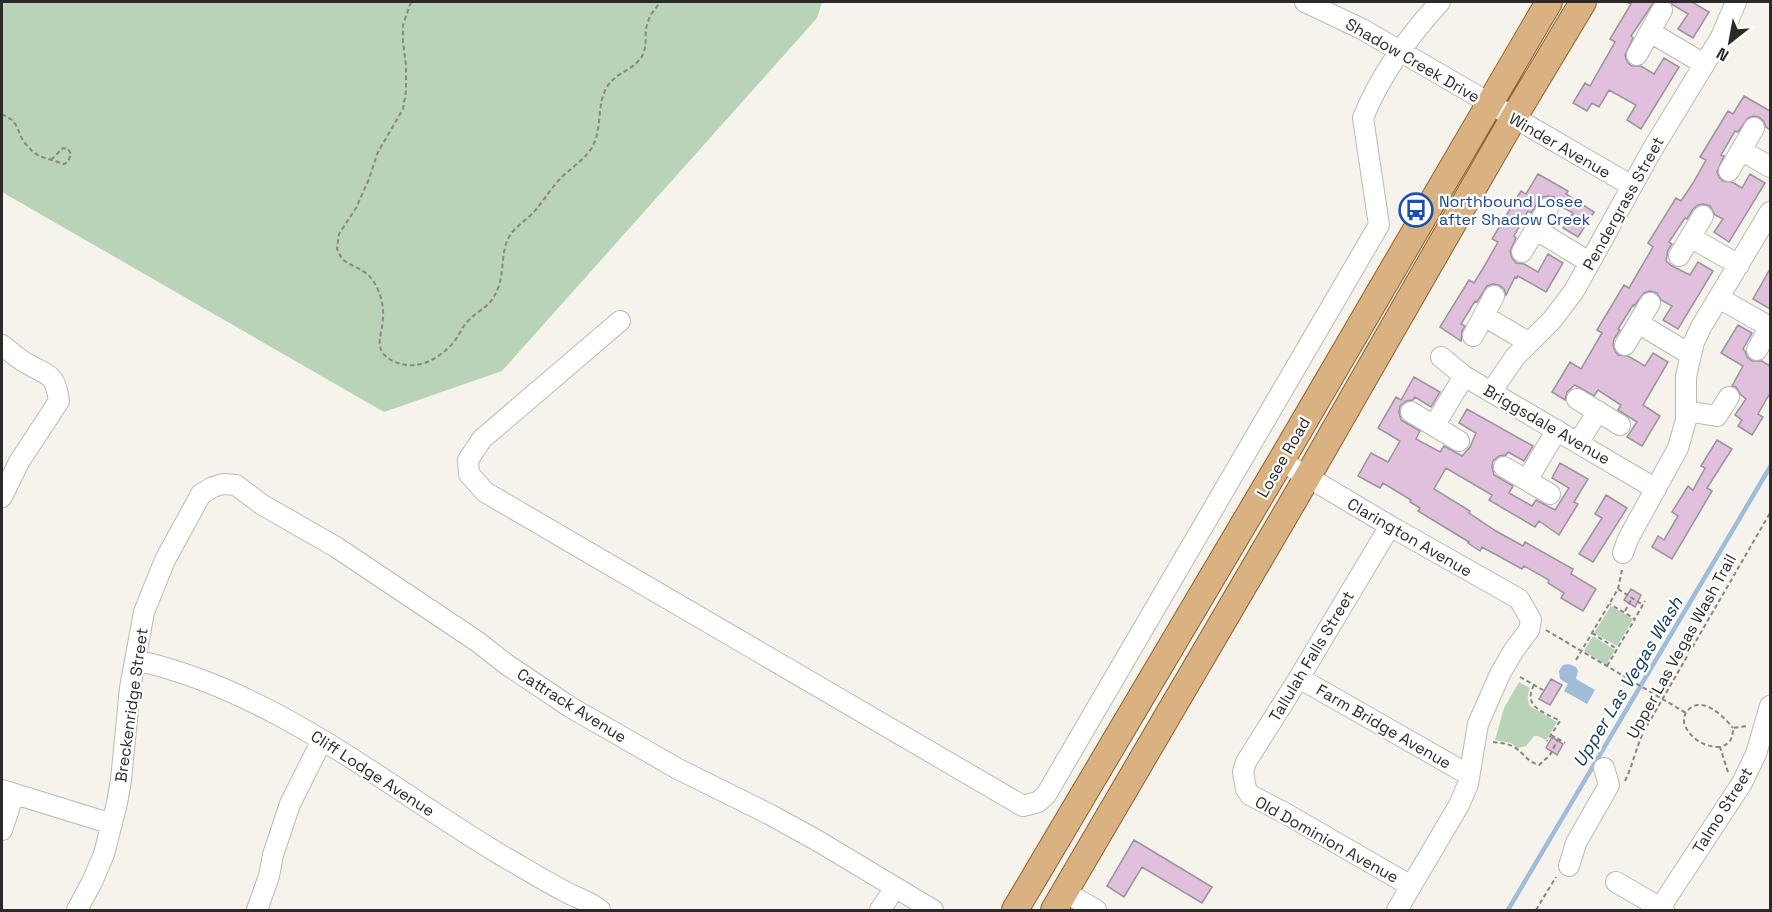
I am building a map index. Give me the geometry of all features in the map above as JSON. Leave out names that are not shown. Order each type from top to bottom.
[{"type":"main road","name":"Losee Road","points":[[1015,910],[1549,2]]},
{"type":"main road","name":"Losee Road","points":[[1059,901],[1583,2]]},
{"type":"street","name":"Shadow Creek Drive","points":[[1305,2],[1362,28],[1489,103]]},
{"type":"street","points":[[620,321],[482,439],[468,460],[469,474],[485,492],[1023,806],[1038,802],[1046,795],[1378,225],[1364,118],[1369,104],[1400,51],[1440,2]]},
{"type":"street","name":"Pendergrass Street","points":[[1491,392],[1528,342],[1552,321],[1574,291],[1632,186],[1721,37],[1736,2]]},
{"type":"street","points":[[1637,55],[1662,10]]},
{"type":"street","points":[[1650,32],[1704,64]]},
{"type":"street","name":"Winder Avenue","points":[[1489,103],[1632,186]]},
{"type":"street","points":[[1729,171],[1754,128]]},
{"type":"street","points":[[1741,150],[1770,167]]},
{"type":"street","points":[[1522,252],[1548,208]]},
{"type":"street","points":[[1623,552],[1678,448],[1686,420],[1686,377],[1701,327],[1770,212]]},
{"type":"street","points":[[1679,256],[1702,216]]},
{"type":"street","points":[[1535,229],[1589,262]]},
{"type":"street","points":[[1690,237],[1739,265]]},
{"type":"street","points":[[1473,336],[1494,296]]},
{"type":"street","points":[[1719,298],[1770,327],[1756,350]]},
{"type":"street","points":[[1625,345],[1650,303]]},
{"type":"street","points":[[1484,316],[1528,342]]},
{"type":"street","points":[[1638,323],[1691,355]]},
{"type":"street","points":[[2,345],[26,363],[49,375],[57,387],[59,401],[19,462],[2,497]]},
{"type":"street","name":"Briggsdale Avenue","points":[[1441,357],[1464,376],[1656,489]]},
{"type":"street","points":[[1434,426],[1464,376]]},
{"type":"street","points":[[1686,411],[1717,416],[1729,397]]},
{"type":"street","points":[[1577,399],[1620,425]]},
{"type":"street","points":[[1578,442],[1598,411]]},
{"type":"street","points":[[1411,412],[1459,441]]},
{"type":"street","points":[[1527,480],[1557,430]]},
{"type":"street","name":"Clarington Avenue","points":[[1281,461],[1519,599],[1531,620]]},
{"type":"street","points":[[1504,467],[1550,494]]},
{"type":"street","name":"Breckenridge Street","points":[[77,910],[104,854],[122,780],[127,715],[144,612],[165,560],[201,494],[223,483]]},
{"type":"street","name":"Cattrack Avenue","points":[[223,483],[236,485],[261,504],[336,547],[570,707],[678,769],[779,819],[933,910]]},
{"type":"street","name":"Tallulah Falls Street","points":[[1246,789],[1243,772],[1246,762],[1390,526]]},
{"type":"street","points":[[1397,910],[1459,805],[1468,784],[1478,724],[1500,674],[1529,630],[1531,620]]},
{"type":"street","name":"Cliff Lodge Avenue","points":[[135,660],[165,667],[217,685],[294,723],[502,855],[600,910]]},
{"type":"street","name":"Farm Bridge Avenue","points":[[1299,678],[1469,775]]},
{"type":"street","name":"Talmo Street","points":[[1662,909],[1742,783],[1756,754],[1768,715]]},
{"type":"street","points":[[257,910],[290,804],[322,740]]},
{"type":"street","points":[[1569,866],[1576,843],[1609,785],[1604,768]]},
{"type":"street","name":"Old Dominion Avenue","points":[[1246,789],[1250,795],[1411,886]]},
{"type":"street","points":[[2,830],[8,792],[112,824]]},
{"type":"street","points":[[1616,882],[1662,909]]},
{"type":"street","points":[[880,910],[895,888]]},
{"type":"street","points":[[1059,901],[1096,910]]},
{"type":"path","points":[[411,2],[403,26],[406,64],[403,109],[378,152],[356,208],[342,227],[337,244],[342,259],[366,273],[375,283],[383,313],[379,338],[383,353],[394,362],[410,365],[428,363],[439,356],[454,342],[467,322],[493,300],[501,276],[508,239],[514,230],[534,212],[558,180],[592,147],[598,132],[600,107],[606,88],[613,78],[638,62],[643,55],[646,26],[652,13],[661,2]]},
{"type":"path","points":[[2,114],[12,120],[27,147],[39,156],[51,160],[64,164],[68,162],[71,154],[68,149],[63,148],[51,160]]},
{"type":"path","name":"Upper Las Vegas Wash Trail","points":[[1624,782],[1638,742],[1660,697],[1770,513]]},
{"type":"path","points":[[1576,660],[1618,589],[1623,552]]},
{"type":"path","points":[[1618,589],[1644,603],[1637,615]]},
{"type":"path","points":[[1624,612],[1632,598]]},
{"type":"path","points":[[1607,666],[1635,619],[1610,604]]},
{"type":"path","points":[[1531,620],[1686,713]]},
{"type":"path","points":[[1592,633],[1617,649]]},
{"type":"path","points":[[1520,677],[1543,690]]},
{"type":"path","points":[[1534,685],[1529,696],[1530,702],[1560,721],[1547,741]]},
{"type":"path","points":[[1706,706],[1721,715],[1733,728],[1731,741],[1720,747],[1704,745],[1692,737],[1686,729],[1684,723],[1686,713],[1693,707],[1706,706]]},
{"type":"path","points":[[1733,728],[1768,715]]},
{"type":"path","points":[[1551,735],[1564,743]]},
{"type":"path","points":[[1493,742],[1513,746],[1529,761],[1539,765],[1550,755],[1558,739]]},
{"type":"path","points":[[1720,747],[1729,775],[1742,783]]},
{"type":"path","points":[[1536,910],[1556,876],[1569,866]]},
{"type":"green space","points":[[2,2],[822,2],[817,18],[502,371],[384,412],[2,192]]},
{"type":"green space","points":[[1611,606],[1633,619],[1617,646],[1594,633]]},
{"type":"green space","points":[[1593,636],[1615,650],[1606,665],[1584,651]]},
{"type":"green space","points":[[1519,682],[1530,688],[1528,701],[1530,706],[1557,722],[1546,740],[1534,736],[1526,746],[1518,748],[1511,743],[1495,740],[1504,708]]},
{"type":"water","points":[[1569,664],[1576,667],[1578,671],[1576,679],[1595,690],[1587,704],[1564,691],[1568,684],[1560,679],[1559,671],[1563,665]]},
{"type":"building","points":[[1627,2],[1654,2],[1631,36],[1633,38],[1625,55],[1627,62],[1632,66],[1641,66],[1654,74],[1664,58],[1679,67],[1641,129],[1627,120],[1636,105],[1609,90],[1599,107],[1592,103],[1587,111],[1573,103],[1585,83],[1590,86],[1615,42],[1610,39],[1631,4]]},
{"type":"building","points":[[1670,2],[1692,2],[1709,12],[1693,38],[1678,29],[1688,14]]},
{"type":"building","points":[[1744,96],[1770,111],[1770,130],[1759,117],[1748,118],[1738,132],[1735,131],[1721,155],[1724,156],[1717,172],[1723,181],[1732,182],[1742,188],[1750,174],[1765,183],[1729,242],[1714,232],[1723,219],[1715,215],[1710,206],[1703,204],[1693,209],[1669,242],[1672,244],[1666,261],[1672,266],[1690,275],[1698,262],[1713,271],[1678,329],[1663,320],[1672,306],[1661,300],[1657,293],[1650,291],[1644,293],[1633,305],[1614,339],[1613,345],[1618,355],[1628,356],[1645,366],[1653,353],[1668,362],[1643,405],[1660,416],[1642,446],[1627,437],[1637,422],[1618,410],[1621,405],[1598,390],[1594,396],[1575,385],[1567,392],[1565,400],[1552,392],[1570,362],[1581,369],[1602,333],[1597,330],[1624,285],[1629,288],[1653,247],[1648,243],[1676,198],[1681,201],[1693,183],[1706,160],[1700,157],[1728,111],[1733,114]]},
{"type":"building","points":[[1538,174],[1568,191],[1566,194],[1594,212],[1578,237],[1563,228],[1573,213],[1559,205],[1554,197],[1543,197],[1531,213],[1528,211],[1514,236],[1516,238],[1510,251],[1512,258],[1516,263],[1524,264],[1538,272],[1548,254],[1563,263],[1546,292],[1518,276],[1515,277],[1506,295],[1504,289],[1499,285],[1487,286],[1461,324],[1465,326],[1461,341],[1440,327],[1469,280],[1474,283],[1485,265],[1498,242],[1492,239],[1521,191],[1526,194]]},
{"type":"building","points":[[1770,269],[1770,309],[1753,299]]},
{"type":"building","points":[[1738,325],[1752,333],[1743,349],[1747,357],[1752,361],[1762,361],[1770,366],[1770,393],[1758,414],[1763,417],[1752,435],[1738,426],[1742,420],[1735,415],[1746,399],[1736,387],[1732,386],[1743,366],[1721,353]]},
{"type":"building","points":[[1414,377],[1440,392],[1431,407],[1415,397],[1400,406],[1401,420],[1420,431],[1416,439],[1440,452],[1444,446],[1462,456],[1470,447],[1476,433],[1459,423],[1467,409],[1533,446],[1524,461],[1508,452],[1493,461],[1494,475],[1513,486],[1509,493],[1532,506],[1536,500],[1555,510],[1569,488],[1552,478],[1560,463],[1588,479],[1574,502],[1578,504],[1559,535],[1539,521],[1535,527],[1489,500],[1492,495],[1446,468],[1434,489],[1470,511],[1469,513],[1496,531],[1523,546],[1525,542],[1573,569],[1571,574],[1596,589],[1583,611],[1561,598],[1564,593],[1548,583],[1549,580],[1524,566],[1522,569],[1482,547],[1480,551],[1418,511],[1420,508],[1410,502],[1411,500],[1383,483],[1380,488],[1358,476],[1371,453],[1388,462],[1400,441],[1378,428],[1396,397],[1401,400]]},
{"type":"building","points":[[1717,440],[1732,449],[1707,488],[1712,491],[1672,559],[1652,547],[1658,536],[1664,540],[1678,516],[1672,512],[1688,486],[1693,490],[1705,468],[1701,466]]},
{"type":"building","points":[[1606,495],[1627,508],[1593,562],[1579,554],[1602,518],[1595,514]]},
{"type":"building","points":[[1631,589],[1641,595],[1635,607],[1624,600]]},
{"type":"building","points":[[1551,679],[1562,685],[1550,705],[1539,699]]},
{"type":"building","points":[[1552,737],[1563,744],[1557,755],[1546,748]]},
{"type":"building","points":[[1134,840],[1212,887],[1202,903],[1142,867],[1124,897],[1107,886]]},
{"type":"waterway","name":"Upper Las Vegas Wash","points":[[1508,910],[1770,467]]},
{"type":"place","name":"Northbound Losee after Shadow Creek","points":[[1416,210]]}]
